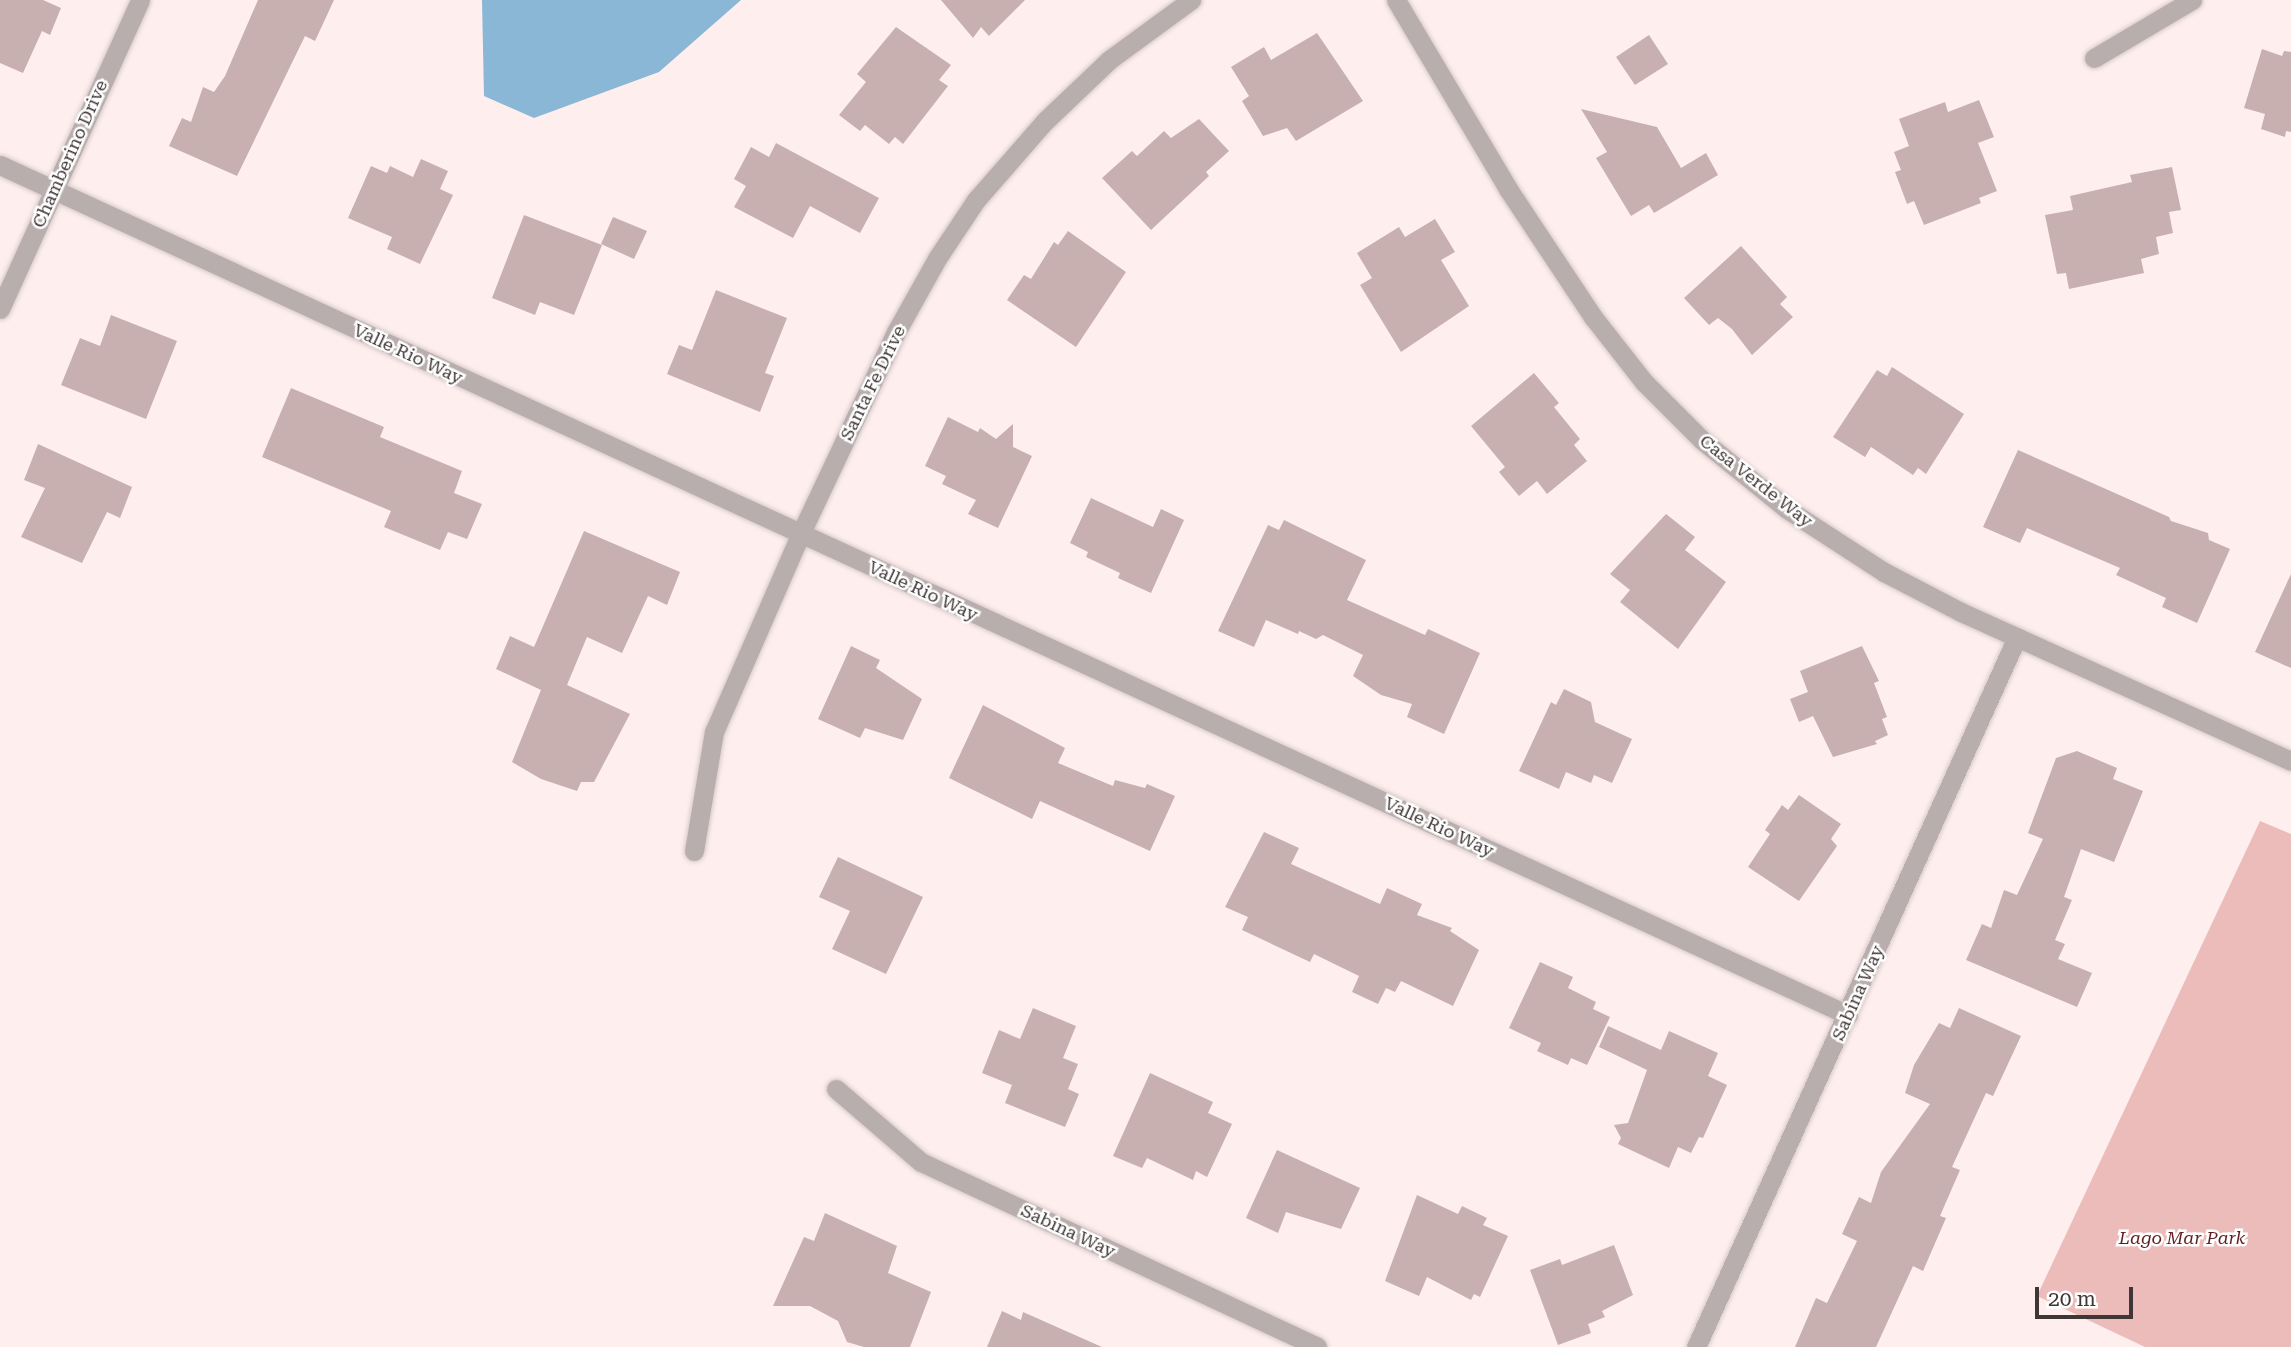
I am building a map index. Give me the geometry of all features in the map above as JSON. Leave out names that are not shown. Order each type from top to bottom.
[{"type":"street","name":"Chamberino Drive","points":[[0,309],[140,0]]},
{"type":"street","name":"Santa Fe Drive","points":[[694,851],[714,732],[800,535],[896,332],[976,200],[1045,121],[1109,60],[1191,0]]},
{"type":"street","name":"Casa Verde Way","points":[[1396,0],[1508,189],[1592,317],[1644,382],[1702,440],[1787,509],[1884,572],[2017,637],[2291,761]]},
{"type":"street","points":[[2094,58],[2192,0]]},
{"type":"street","name":"Valle Rio Way","points":[[0,165],[1848,1015]]},
{"type":"street","name":"Sabina Way","points":[[1696,1347],[2017,637]]},
{"type":"street","name":"Sabina Way","points":[[836,1089],[920,1162],[1317,1347]]},
{"type":"green space","name":"Lago Mar Park","points":[[2260,821],[2291,834],[2291,1347],[2145,1347],[2037,1296]]},
{"type":"water","points":[[482,0],[741,0],[659,72],[534,118],[484,96]]},
{"type":"building","points":[[0,0],[43,0],[61,8],[50,35],[42,31],[23,73],[0,63]]},
{"type":"building","points":[[258,0],[334,0],[315,41],[305,36],[237,176],[169,146],[182,118],[191,122],[203,87],[214,92],[225,76]]},
{"type":"building","points":[[941,0],[1025,0],[989,36],[981,27],[973,38]]},
{"type":"building","points":[[896,27],[951,65],[939,80],[948,86],[903,144],[895,137],[889,144],[865,125],[860,131],[839,115],[866,82],[857,74]]},
{"type":"building","points":[[1317,33],[1363,101],[1296,141],[1287,128],[1263,136],[1242,101],[1249,96],[1231,67],[1264,47],[1271,60]]},
{"type":"building","points":[[1649,35],[1668,64],[1635,85],[1616,57]]},
{"type":"building","points":[[2262,49],[2282,56],[2284,51],[2291,52],[2291,132],[2286,131],[2285,137],[2261,129],[2265,114],[2244,108]]},
{"type":"building","points":[[1979,100],[1994,137],[1978,143],[1997,191],[1979,198],[1981,203],[1924,225],[1914,201],[1907,204],[1895,172],[1901,170],[1894,152],[1909,146],[1899,119],[1945,102],[1948,112]]},
{"type":"building","points":[[1581,109],[1657,127],[1681,168],[1706,153],[1718,175],[1654,213],[1649,205],[1631,216],[1596,158],[1607,152]]},
{"type":"building","points":[[1199,119],[1229,151],[1206,172],[1209,176],[1151,230],[1102,178],[1132,151],[1137,156],[1164,131],[1171,138]]},
{"type":"building","points":[[776,143],[879,198],[860,233],[810,206],[793,238],[734,207],[746,186],[734,179],[751,147],[769,157]]},
{"type":"building","points":[[421,159],[448,171],[440,189],[453,195],[420,264],[387,249],[392,237],[348,218],[371,166],[387,173],[390,166],[413,177]]},
{"type":"building","points":[[2172,167],[2181,210],[2169,212],[2173,233],[2156,237],[2159,254],[2141,259],[2144,273],[2069,289],[2066,273],[2057,274],[2045,215],[2073,210],[2070,196],[2132,182],[2130,175]]},
{"type":"building","points":[[524,215],[602,245],[574,315],[540,302],[535,315],[492,298]]},
{"type":"building","points":[[613,217],[647,231],[634,259],[601,244]]},
{"type":"building","points":[[1435,219],[1455,252],[1441,260],[1469,306],[1401,352],[1360,285],[1372,278],[1357,253],[1399,227],[1405,237]]},
{"type":"building","points":[[1068,231],[1126,272],[1076,347],[1007,300],[1024,275],[1031,279],[1054,242],[1058,245]]},
{"type":"building","points":[[1741,246],[1787,297],[1780,304],[1793,317],[1752,355],[1732,329],[1718,318],[1709,325],[1684,298]]},
{"type":"building","points":[[716,290],[787,318],[765,373],[774,376],[760,412],[667,374],[679,345],[692,350]]},
{"type":"building","points":[[111,315],[177,341],[146,419],[61,385],[80,338],[100,346]]},
{"type":"building","points":[[1892,367],[1964,414],[1926,474],[1918,468],[1913,475],[1871,447],[1865,457],[1833,437],[1877,370],[1887,376]]},
{"type":"building","points":[[1534,373],[1559,403],[1554,407],[1580,439],[1574,445],[1587,461],[1547,494],[1537,481],[1519,496],[1499,472],[1505,467],[1471,426]]},
{"type":"building","points":[[291,388],[384,427],[380,437],[462,471],[454,493],[482,504],[467,539],[448,532],[440,550],[384,527],[391,511],[262,457]]},
{"type":"building","points":[[948,417],[978,432],[980,428],[996,439],[1013,424],[1013,447],[1032,456],[998,528],[968,514],[976,500],[942,484],[946,476],[925,466]]},
{"type":"building","points":[[38,444],[132,487],[120,518],[107,512],[82,563],[21,537],[45,488],[24,480]]},
{"type":"building","points":[[2018,450],[2169,517],[2171,521],[2208,533],[2209,540],[2230,549],[2197,623],[2162,607],[2166,598],[2116,575],[2120,568],[2027,528],[2020,543],[1983,527]]},
{"type":"building","points":[[1091,498],[1153,527],[1161,509],[1184,520],[1151,593],[1118,578],[1120,573],[1086,557],[1088,552],[1070,543]]},
{"type":"building","points":[[1666,514],[1695,537],[1685,550],[1726,582],[1678,649],[1620,602],[1630,590],[1610,574]]},
{"type":"building","points":[[1284,520],[1366,560],[1347,600],[1425,635],[1428,629],[1480,653],[1444,734],[1407,717],[1412,704],[1381,695],[1353,676],[1363,655],[1323,635],[1316,639],[1266,620],[1254,647],[1218,631],[1268,525],[1279,530]]},
{"type":"building","points":[[584,531],[680,572],[667,605],[648,596],[622,653],[587,637],[567,685],[630,714],[594,782],[581,782],[577,791],[541,779],[512,762],[541,690],[496,669],[510,636],[534,647]]},
{"type":"building","points":[[2291,574],[2291,668],[2255,652]]},
{"type":"building","points":[[851,646],[880,660],[876,668],[922,699],[903,740],[865,728],[860,738],[818,719]]},
{"type":"building","points":[[1862,646],[1879,681],[1874,683],[1887,717],[1882,719],[1888,735],[1875,741],[1877,744],[1833,757],[1813,716],[1799,722],[1790,699],[1808,692],[1800,671]]},
{"type":"building","points":[[1564,689],[1591,702],[1595,722],[1632,739],[1612,783],[1594,775],[1591,783],[1566,772],[1559,789],[1519,771],[1551,702],[1556,705]]},
{"type":"building","points":[[983,705],[1065,748],[1058,763],[1113,786],[1115,780],[1145,788],[1147,784],[1175,796],[1150,851],[1040,801],[1032,819],[949,778]]},
{"type":"building","points":[[2077,751],[2117,768],[2113,779],[2143,791],[2114,862],[2081,849],[2064,897],[2072,900],[2055,940],[2065,944],[2058,959],[2092,973],[2077,1007],[1966,960],[1982,924],[1991,928],[2004,890],[2017,895],[2043,839],[2028,833],[2056,758]]},
{"type":"building","points":[[1799,795],[1841,824],[1831,839],[1837,846],[1799,901],[1748,867],[1770,834],[1765,830],[1782,805],[1788,810]]},
{"type":"building","points":[[1264,832],[1299,848],[1291,864],[1380,904],[1387,888],[1422,904],[1417,915],[1452,928],[1450,931],[1479,950],[1453,1006],[1401,981],[1395,992],[1386,988],[1378,1004],[1352,992],[1359,976],[1314,954],[1310,962],[1242,930],[1248,917],[1225,907]]},
{"type":"building","points":[[838,857],[923,897],[886,974],[832,949],[850,911],[819,897]]},
{"type":"building","points":[[1540,962],[1573,977],[1568,988],[1596,1002],[1593,1009],[1610,1017],[1587,1065],[1571,1058],[1568,1065],[1537,1051],[1541,1043],[1509,1028]]},
{"type":"building","points":[[1033,1008],[1076,1026],[1063,1058],[1078,1064],[1068,1089],[1079,1094],[1065,1127],[1005,1103],[1012,1085],[982,1073],[999,1030],[1020,1039]]},
{"type":"building","points":[[1959,1008],[2021,1036],[1993,1096],[1986,1093],[1952,1167],[1960,1170],[1940,1216],[1946,1218],[1923,1271],[1913,1266],[1876,1347],[1795,1347],[1816,1298],[1827,1303],[1857,1241],[1842,1234],[1859,1197],[1871,1203],[1881,1172],[1930,1104],[1905,1093],[1914,1065],[1939,1023],[1950,1028]]},
{"type":"building","points":[[1608,1026],[1661,1050],[1669,1031],[1718,1053],[1708,1076],[1727,1085],[1703,1138],[1699,1137],[1691,1153],[1678,1147],[1669,1168],[1618,1144],[1621,1138],[1614,1125],[1628,1123],[1647,1070],[1599,1047]]},
{"type":"building","points":[[1150,1073],[1213,1102],[1208,1113],[1232,1124],[1207,1177],[1196,1171],[1193,1180],[1147,1158],[1142,1168],[1113,1156]]},
{"type":"building","points":[[1277,1150],[1360,1188],[1341,1229],[1286,1212],[1278,1233],[1246,1218]]},
{"type":"building","points":[[1417,1195],[1458,1214],[1462,1206],[1487,1218],[1483,1225],[1508,1236],[1480,1297],[1474,1294],[1471,1300],[1427,1277],[1419,1296],[1385,1281]]},
{"type":"building","points":[[825,1213],[897,1246],[888,1273],[931,1292],[910,1347],[864,1347],[847,1342],[838,1321],[810,1306],[773,1306],[804,1237],[814,1241]]},
{"type":"building","points":[[1614,1245],[1633,1295],[1602,1311],[1605,1317],[1588,1324],[1591,1333],[1558,1345],[1530,1270],[1560,1259],[1562,1265]]},
{"type":"building","points":[[1002,1311],[1021,1320],[1023,1312],[1102,1347],[987,1347]]}]
